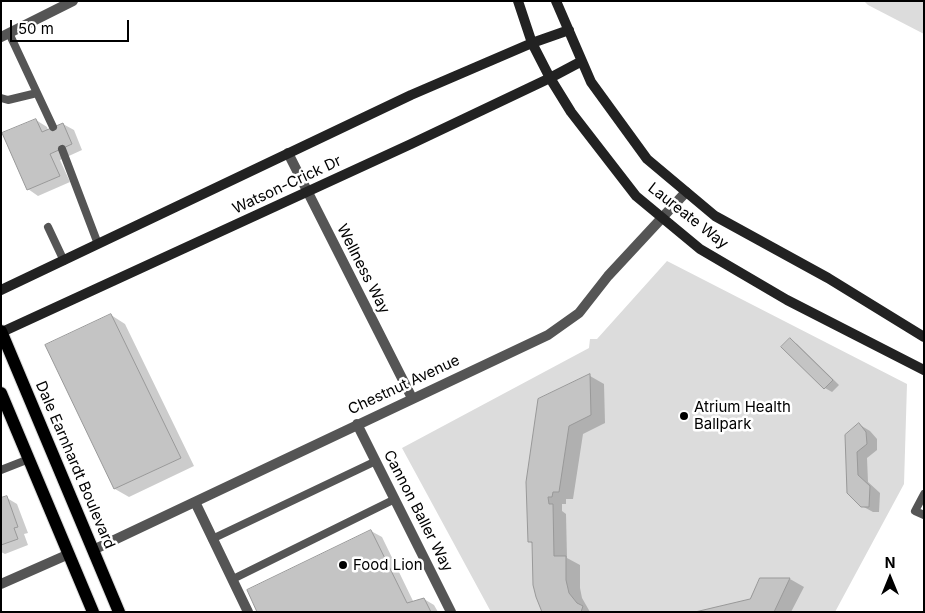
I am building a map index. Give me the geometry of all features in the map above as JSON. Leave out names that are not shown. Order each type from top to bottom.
[{"type":"main road","name":"Laureate Way","points":[[518,1],[532,42],[550,78],[571,112],[636,196],[700,249],[787,300],[924,370]]},
{"type":"main road","name":"Laureate Way","points":[[556,1],[591,82],[647,159],[715,216],[828,278],[924,337]]},
{"type":"main road","name":"Watson-Crick Dr","points":[[1,290],[410,94],[532,42],[569,30]]},
{"type":"main road","name":"Watson-Crick Dr","points":[[1,332],[307,192],[550,78],[582,61]]},
{"type":"main road","name":"Dale Earnhardt Boulevard","points":[[1,332],[119,612]]},
{"type":"main road","points":[[1,393],[94,612]]},
{"type":"street","points":[[5,35],[71,2]]},
{"type":"street","name":"Wellness Way","points":[[288,153],[412,398]]},
{"type":"street","name":"Chestnut Avenue","points":[[93,550],[548,335],[579,313],[608,276],[686,192]]},
{"type":"street","name":"Cannon Baller Way","points":[[357,424],[451,612]]},
{"type":"street","points":[[195,502],[248,612]]},
{"type":"street","points":[[1,584],[69,554]]},
{"type":"lane","points":[[5,35],[53,127]]},
{"type":"lane","points":[[1,98],[8,100],[37,94]]},
{"type":"lane","points":[[62,149],[98,244]]},
{"type":"lane","points":[[48,227],[64,261]]},
{"type":"lane","points":[[1,470],[29,459]]},
{"type":"lane","points":[[212,538],[376,461]]},
{"type":"lane","points":[[924,494],[915,511],[924,515]]},
{"type":"lane","points":[[232,579],[395,500]]},
{"type":"shaded area","points":[[864,1],[924,1],[924,34],[868,5]]},
{"type":"shaded area","name":"Atrium Health Ballpark","points":[[667,261],[907,384],[904,484],[835,612],[491,612],[402,448],[589,348],[590,339],[597,339]]},
{"type":"building","points":[[36,119],[42,132],[63,123],[72,144],[50,154],[60,176],[27,190],[2,133]]},
{"type":"building","points":[[111,314],[181,458],[114,489],[45,345]]},
{"type":"building","points":[[790,338],[833,380],[824,389],[781,347]]},
{"type":"building","points":[[590,374],[591,415],[569,426],[559,492],[553,492],[552,497],[548,497],[549,504],[553,504],[554,556],[566,556],[566,580],[569,593],[577,603],[583,606],[581,612],[542,612],[533,585],[532,542],[528,542],[526,482],[538,399]]},
{"type":"building","points":[[859,423],[866,432],[867,444],[857,452],[858,475],[870,486],[869,507],[861,507],[847,493],[845,435]]},
{"type":"building","points":[[7,496],[18,527],[14,528],[18,539],[1,545],[1,498]]},
{"type":"building","name":"Food Lion","points":[[371,530],[407,603],[424,598],[431,612],[257,612],[247,590]]},
{"type":"building","points":[[760,578],[790,578],[774,612],[695,612],[750,599]]},
{"type":"place","name":"Atrium Health Ballpark","points":[[684,416]]},
{"type":"place","name":"Food Lion","points":[[343,565]]}]
